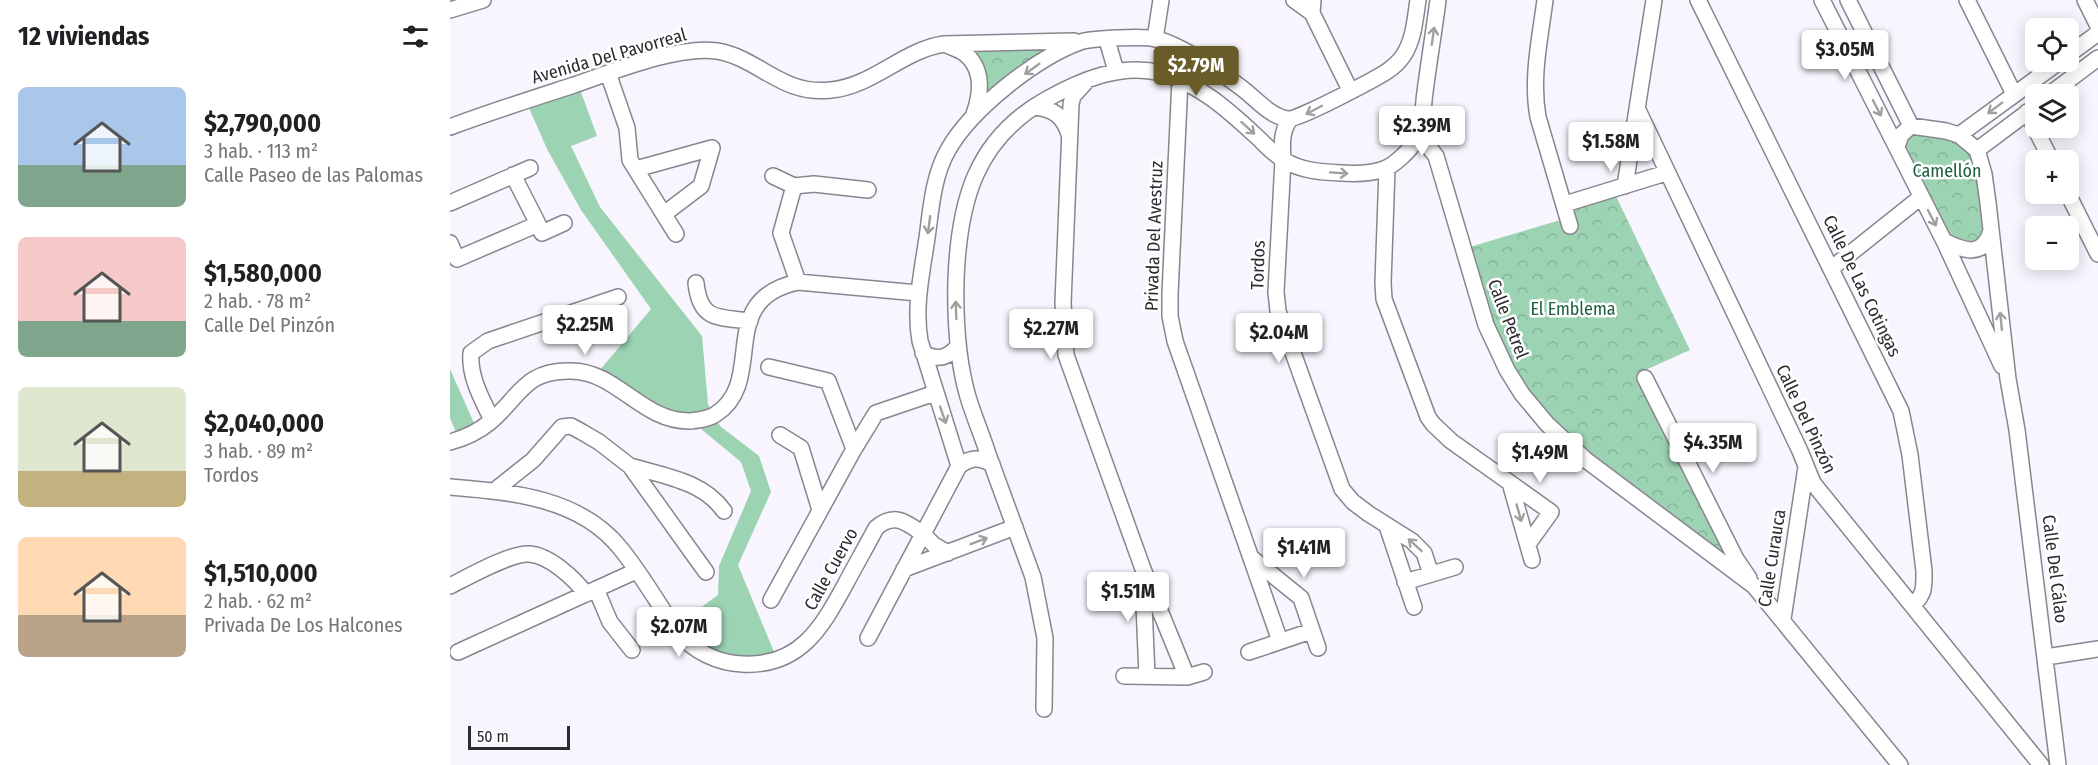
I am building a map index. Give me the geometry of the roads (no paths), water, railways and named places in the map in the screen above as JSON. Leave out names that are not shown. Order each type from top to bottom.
[{"type":"street","points":[[450,10],[483,0]]},
{"type":"street","points":[[1161,0],[1155,39],[1179,48],[1279,116],[1290,119],[1306,114],[1386,72],[1402,59],[1411,42],[1418,0]]},
{"type":"street","points":[[1294,0],[1312,6],[1350,90]]},
{"type":"street","points":[[1044,709],[1045,638],[1033,577],[968,396],[958,346],[955,301],[957,254],[965,204],[973,180],[994,143],[1034,106],[1089,80],[1116,71],[1142,70],[1180,80],[1220,103],[1283,160],[1306,170],[1362,175],[1387,169],[1416,139],[1422,114],[1438,0]]},
{"type":"street","points":[[1545,0],[1534,83],[1535,100],[1570,226]]},
{"type":"street","points":[[1625,186],[1654,0]]},
{"type":"street","name":"Calle De Las Cotingas","points":[[1698,0],[1894,395],[1905,429],[1924,571],[1921,597],[1912,605]]},
{"type":"street","name":"Calle Del Cálao","points":[[1822,0],[1944,241],[2008,379]]},
{"type":"street","points":[[1848,0],[1911,126]]},
{"type":"street","points":[[1967,0],[2014,94]]},
{"type":"street","points":[[2085,0],[2098,26]]},
{"type":"street","points":[[2079,47],[2098,33]]},
{"type":"street","name":"Avenida Del Pavorreal","points":[[450,127],[608,74],[676,53],[699,50],[719,52],[796,88],[814,92],[852,86],[929,46],[1155,39]]},
{"type":"street","points":[[1107,40],[1116,71]]},
{"type":"street","points":[[958,466],[955,449],[923,353],[917,324],[918,293],[939,173],[947,151],[974,114],[1056,52],[1083,41]]},
{"type":"street","points":[[944,44],[965,54],[975,67],[980,84],[980,97],[974,114]]},
{"type":"street","points":[[2063,84],[2098,58]]},
{"type":"street","points":[[1959,135],[2045,72]]},
{"type":"street","points":[[608,74],[627,128],[630,160],[676,234]]},
{"type":"street","points":[[1089,80],[1073,96],[1069,134],[1063,303],[1066,355],[1143,569],[1187,677]]},
{"type":"street","name":"Privada Del Avestruz","points":[[1180,80],[1170,316],[1175,341],[1280,641]]},
{"type":"street","points":[[1034,106],[1053,110],[1064,120],[1069,134]]},
{"type":"street","name":"Calle Del Pinzón","points":[[1638,110],[1813,483],[2041,765]]},
{"type":"street","points":[[1911,126],[1959,135],[1977,150],[2025,114]]},
{"type":"street","name":"Tordos","points":[[1290,119],[1283,129],[1276,292],[1278,311],[1342,489],[1361,508],[1412,541],[1424,553],[1431,574]]},
{"type":"street","points":[[1897,147],[1901,135],[1911,126]]},
{"type":"street","name":"Calle Petrel","points":[[1416,139],[1427,144],[1436,156],[1486,325],[1507,370],[1522,394],[1547,424],[1586,460],[1754,586],[1783,619]]},
{"type":"street","points":[[636,169],[712,148],[701,186],[663,214]]},
{"type":"street","name":"Calle Del Cálao","points":[[1977,150],[1983,174],[2008,379],[2014,405],[2058,765]]},
{"type":"street","points":[[450,203],[530,168]]},
{"type":"street","points":[[1387,169],[1384,299],[1428,417],[1442,433],[1551,512],[1528,544]]},
{"type":"street","points":[[1565,204],[1666,173]]},
{"type":"street","points":[[513,175],[542,233],[564,223]]},
{"type":"street","points":[[774,176],[794,186],[814,184],[868,190]]},
{"type":"street","points":[[794,186],[781,233],[798,282]]},
{"type":"street","points":[[1832,268],[1921,197]]},
{"type":"street","points":[[2073,204],[2098,254]]},
{"type":"street","points":[[450,243],[457,259],[538,224]]},
{"type":"street","points":[[1944,241],[1961,250],[1981,248],[1988,241],[1991,231]]},
{"type":"street","points":[[450,442],[478,432],[523,386],[539,376],[573,370],[602,378],[659,416],[678,421],[714,416],[728,405],[738,386],[750,321],[756,305],[768,293],[782,285],[798,282],[918,293]]},
{"type":"street","points":[[696,283],[700,303],[707,313],[718,317],[750,321]]},
{"type":"street","points":[[492,420],[478,391],[470,367],[471,353],[488,342],[506,335],[618,297]]},
{"type":"street","points":[[923,353],[931,357],[948,356],[958,346]]},
{"type":"street","points":[[769,367],[828,381],[854,449]]},
{"type":"street","points":[[1645,378],[1736,559],[1754,586]]},
{"type":"street","points":[[771,600],[876,412],[935,393]]},
{"type":"street","points":[[494,491],[533,460],[562,427],[571,426],[599,442],[630,466],[706,572]]},
{"type":"street","points":[[780,435],[801,448],[820,510]]},
{"type":"street","points":[[868,638],[958,466],[973,458],[992,464]]},
{"type":"street","points":[[630,466],[690,483],[708,493],[724,511]]},
{"type":"street","name":"Calle Curauca","points":[[1783,619],[1806,467]]},
{"type":"street","points":[[1510,483],[1533,560]]},
{"type":"street","name":"Calle Cuervo","points":[[450,487],[526,495],[580,516],[621,548],[687,643],[715,659],[734,664],[755,665],[777,659],[805,644],[823,624],[876,528],[884,521],[900,520],[923,534]]},
{"type":"street","points":[[1387,526],[1414,607]]},
{"type":"street","points":[[904,569],[1015,527]]},
{"type":"street","points":[[923,534],[934,545],[948,553]]},
{"type":"street","points":[[450,586],[506,559],[529,554],[556,566],[590,591],[632,650]]},
{"type":"street","points":[[1253,559],[1301,598],[1318,648]]},
{"type":"street","points":[[1406,582],[1455,567]]},
{"type":"street","points":[[1143,569],[1147,676]]},
{"type":"street","points":[[458,652],[636,572]]},
{"type":"street","points":[[1783,619],[1900,765]]},
{"type":"street","points":[[1249,652],[1311,631]]},
{"type":"street","points":[[2046,657],[2098,650]]},
{"type":"street","points":[[1124,676],[1187,677],[1204,672]]},
{"type":"park label","name":"Camellón","points":[[1947,171]]},
{"type":"park label","name":"El Emblema","points":[[1573,309]]}]
